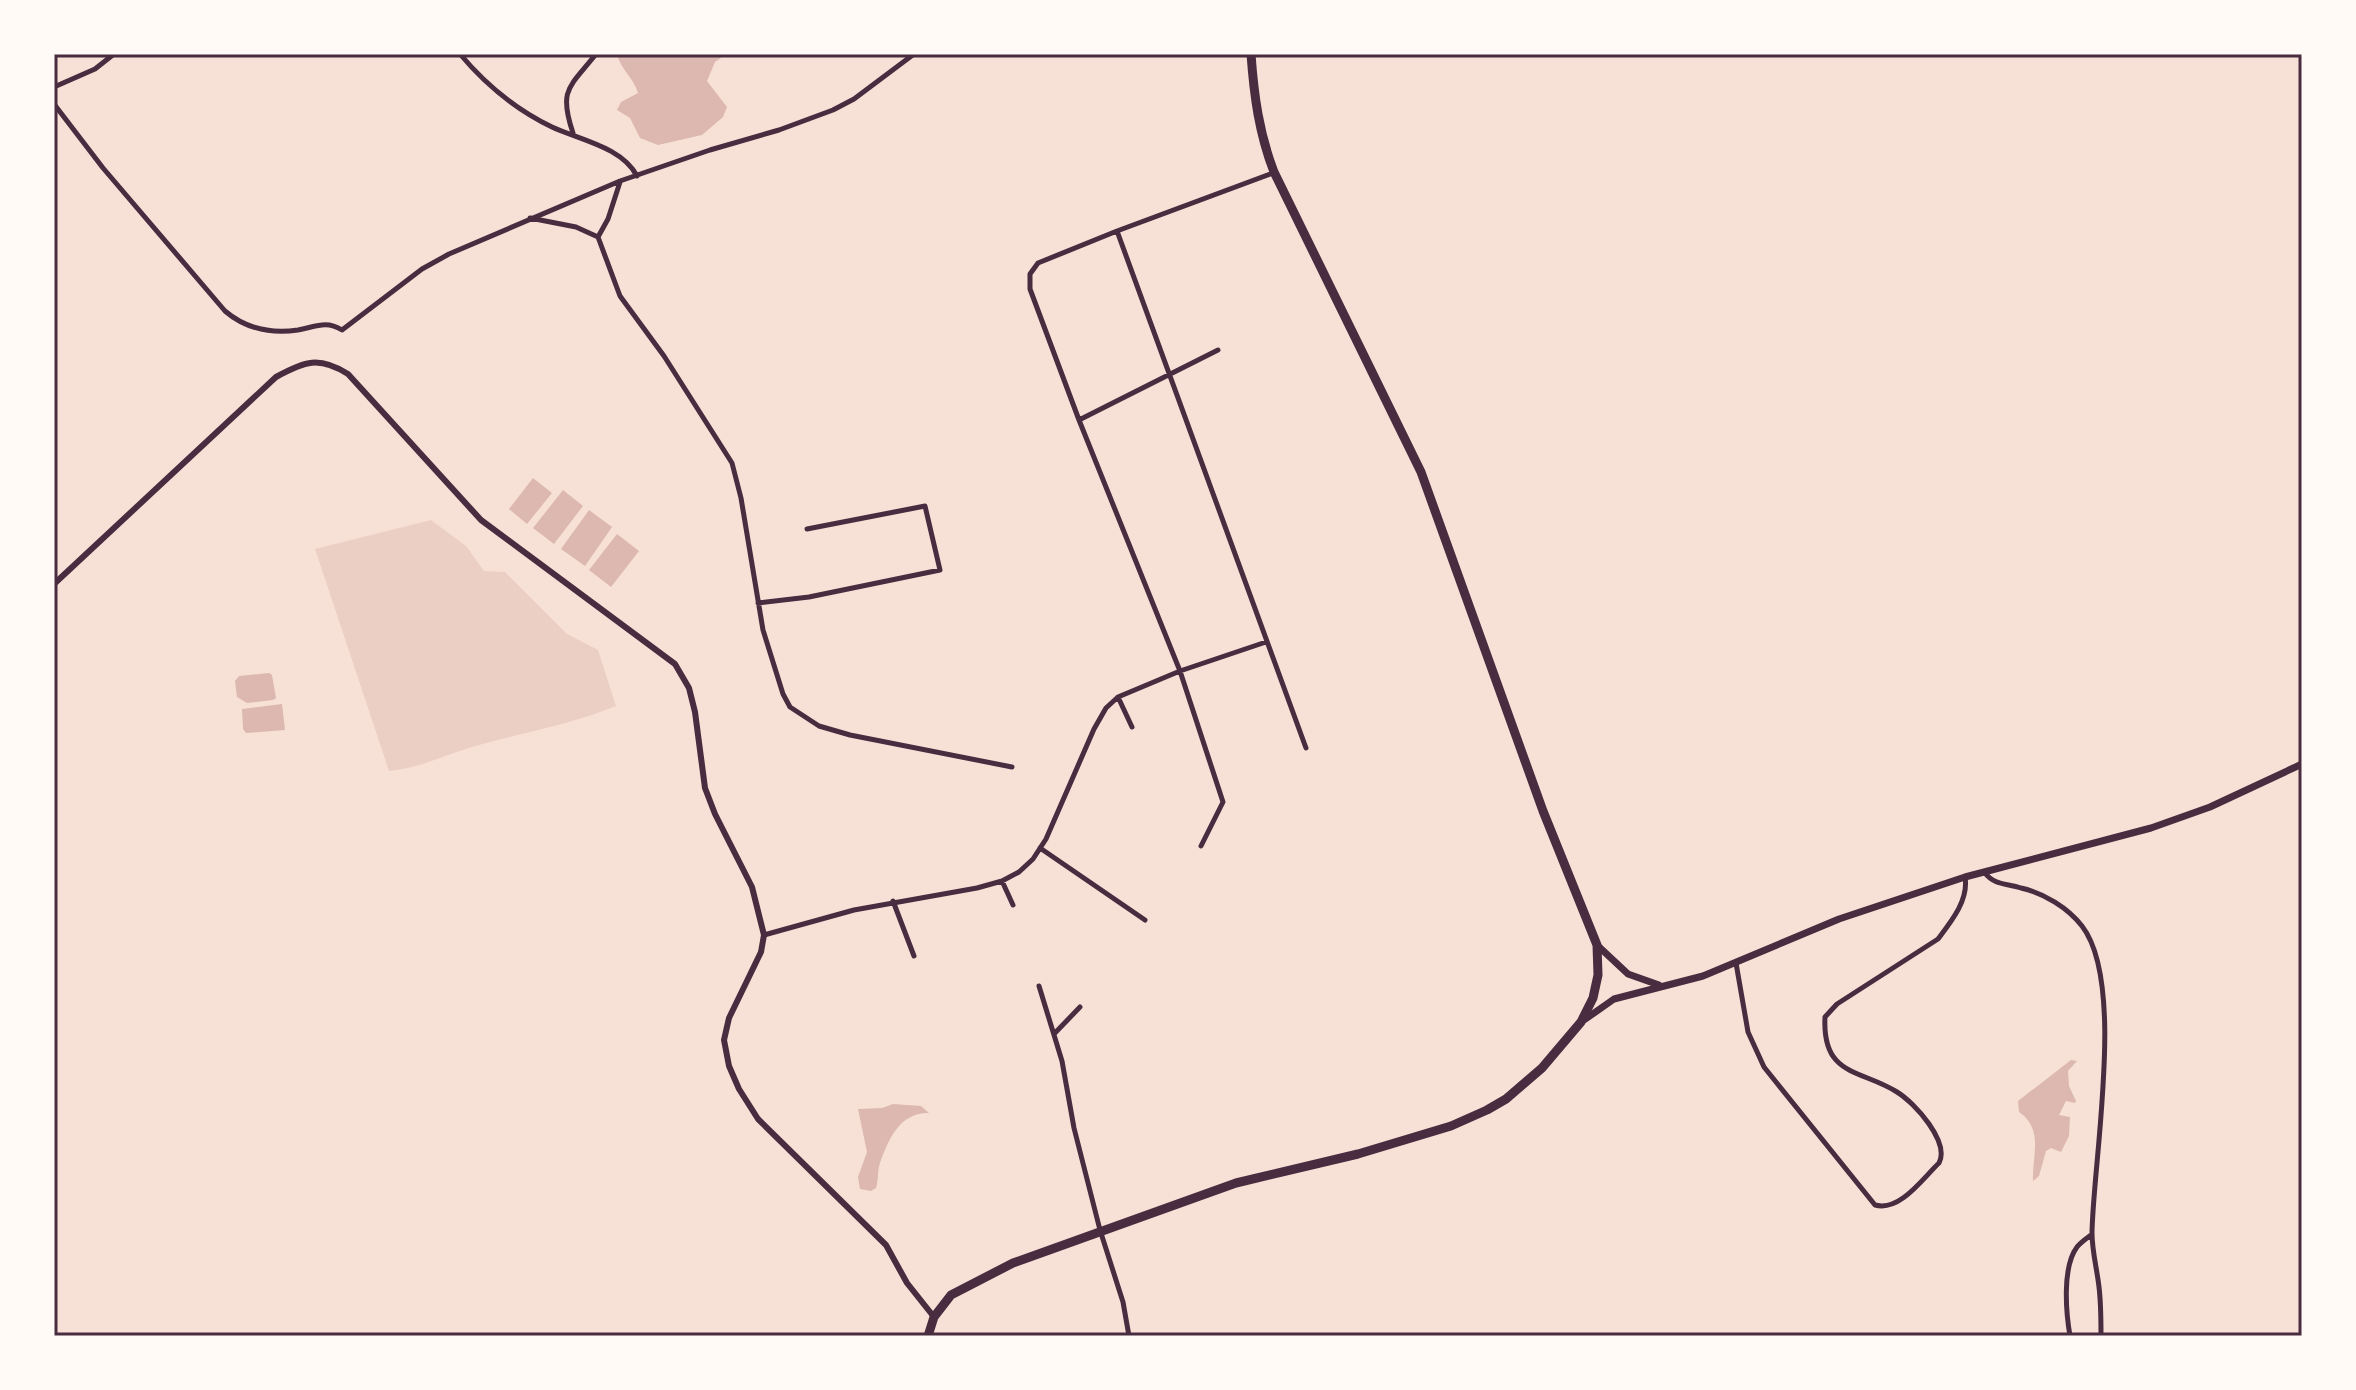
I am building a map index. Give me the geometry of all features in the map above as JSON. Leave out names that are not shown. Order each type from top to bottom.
[{"type":"highway","points":[[928,1336],[934,1317],[951,1295],[1013,1263],[1236,1183],[1358,1154],[1472,1118],[1506,1099],[1542,1068],[1581,1022],[1597,986],[1597,945],[1543,811],[1421,472],[1274,172],[1262,141],[1251,54]]},
{"type":"main road","points":[[1581,1022],[1614,999],[1703,976],[1839,919],[1965,877],[2151,828],[2210,807],[2302,764]]},
{"type":"main road","points":[[1597,945],[1628,974],[1661,985]]},
{"type":"street","points":[[54,87],[95,69],[114,54]]},
{"type":"street","points":[[460,54],[472,69],[517,106],[554,128],[625,160],[637,176]]},
{"type":"street","points":[[573,134],[566,113],[565,95],[596,54]]},
{"type":"street","points":[[54,104],[103,168],[225,311],[241,325],[266,330],[296,330],[327,323],[342,330],[422,269],[529,218],[620,181],[833,110],[854,99],[914,54]]},
{"type":"street","points":[[1201,846],[1223,802],[1180,671],[1030,289],[1030,274],[1038,263],[1274,172]]},
{"type":"street","points":[[598,237],[608,219],[620,181]]},
{"type":"street","points":[[529,218],[576,227],[598,237],[620,296],[670,365],[732,463],[771,660],[790,707],[819,726],[850,735],[1012,767]]},
{"type":"street","points":[[1117,231],[1306,748]]},
{"type":"street","points":[[1079,420],[1218,350]]},
{"type":"street","points":[[54,584],[276,377],[315,361],[330,363],[348,374],[481,520],[675,664],[689,688],[695,712],[705,788],[752,887],[764,935],[761,952],[729,1018],[724,1040],[729,1066],[758,1119],[886,1245],[907,1283],[934,1317]]},
{"type":"street","points":[[758,603],[809,597],[940,570],[925,506],[807,529]]},
{"type":"street","points":[[764,935],[893,901],[977,888],[1019,872],[1040,848],[1106,708],[1118,697],[1180,671],[1266,642]]},
{"type":"street","points":[[1118,697],[1132,727]]},
{"type":"street","points":[[1040,848],[1145,920]]},
{"type":"street","points":[[1983,872],[1998,884],[2030,891],[2066,909],[2092,941],[2099,963],[2103,997],[2103,1094],[2092,1234],[2101,1336]]},
{"type":"street","points":[[1736,963],[1748,1032],[1764,1067],[1875,1205],[1882,1207],[1897,1202],[1939,1163],[1943,1156],[1942,1147],[1922,1118],[1899,1093],[1856,1075],[1832,1055],[1826,1043],[1825,1017],[1837,1004],[1938,939],[1965,895],[1965,877]]},
{"type":"street","points":[[1002,881],[1013,905]]},
{"type":"street","points":[[893,901],[914,956]]},
{"type":"street","points":[[1039,986],[1062,1061],[1074,1128],[1100,1230],[1123,1302],[1129,1336]]},
{"type":"street","points":[[1054,1034],[1080,1007]]},
{"type":"street","points":[[2070,1336],[2067,1289],[2071,1261],[2076,1247],[2092,1234]]},
{"type":"shaded area","points":[[617,54],[718,54],[721,58],[715,62],[707,81],[727,107],[723,117],[702,135],[658,145],[640,138],[630,118],[617,110],[621,102],[638,93]]},
{"type":"shaded area","points":[[533,478],[552,493],[527,524],[509,509]]},
{"type":"shaded area","points":[[563,490],[583,506],[554,544],[533,528]]},
{"type":"shaded area","points":[[589,510],[612,527],[585,566],[561,549]]},
{"type":"shaded area","points":[[431,520],[466,546],[484,571],[505,572],[567,634],[598,650],[616,706],[420,765],[389,771],[315,549]]},
{"type":"shaded area","points":[[617,534],[639,551],[611,587],[589,570]]},
{"type":"shaded area","points":[[269,673],[276,698],[247,703],[237,697],[235,681],[239,676]]},
{"type":"shaded area","points":[[282,704],[285,730],[246,733],[243,729],[242,709]]},
{"type":"shaded area","points":[[2071,1060],[2077,1061],[2068,1071],[2069,1086],[2076,1101],[2066,1101],[2059,1115],[2070,1117],[2069,1136],[2061,1152],[2051,1148],[2046,1151],[2039,1176],[2033,1181],[2034,1135],[2032,1126],[2019,1112],[2018,1101]]},
{"type":"shaded area","points":[[893,1104],[921,1106],[929,1113],[910,1117],[903,1122],[887,1145],[876,1188],[871,1191],[860,1189],[858,1177],[867,1152],[858,1109],[882,1108]]}]
